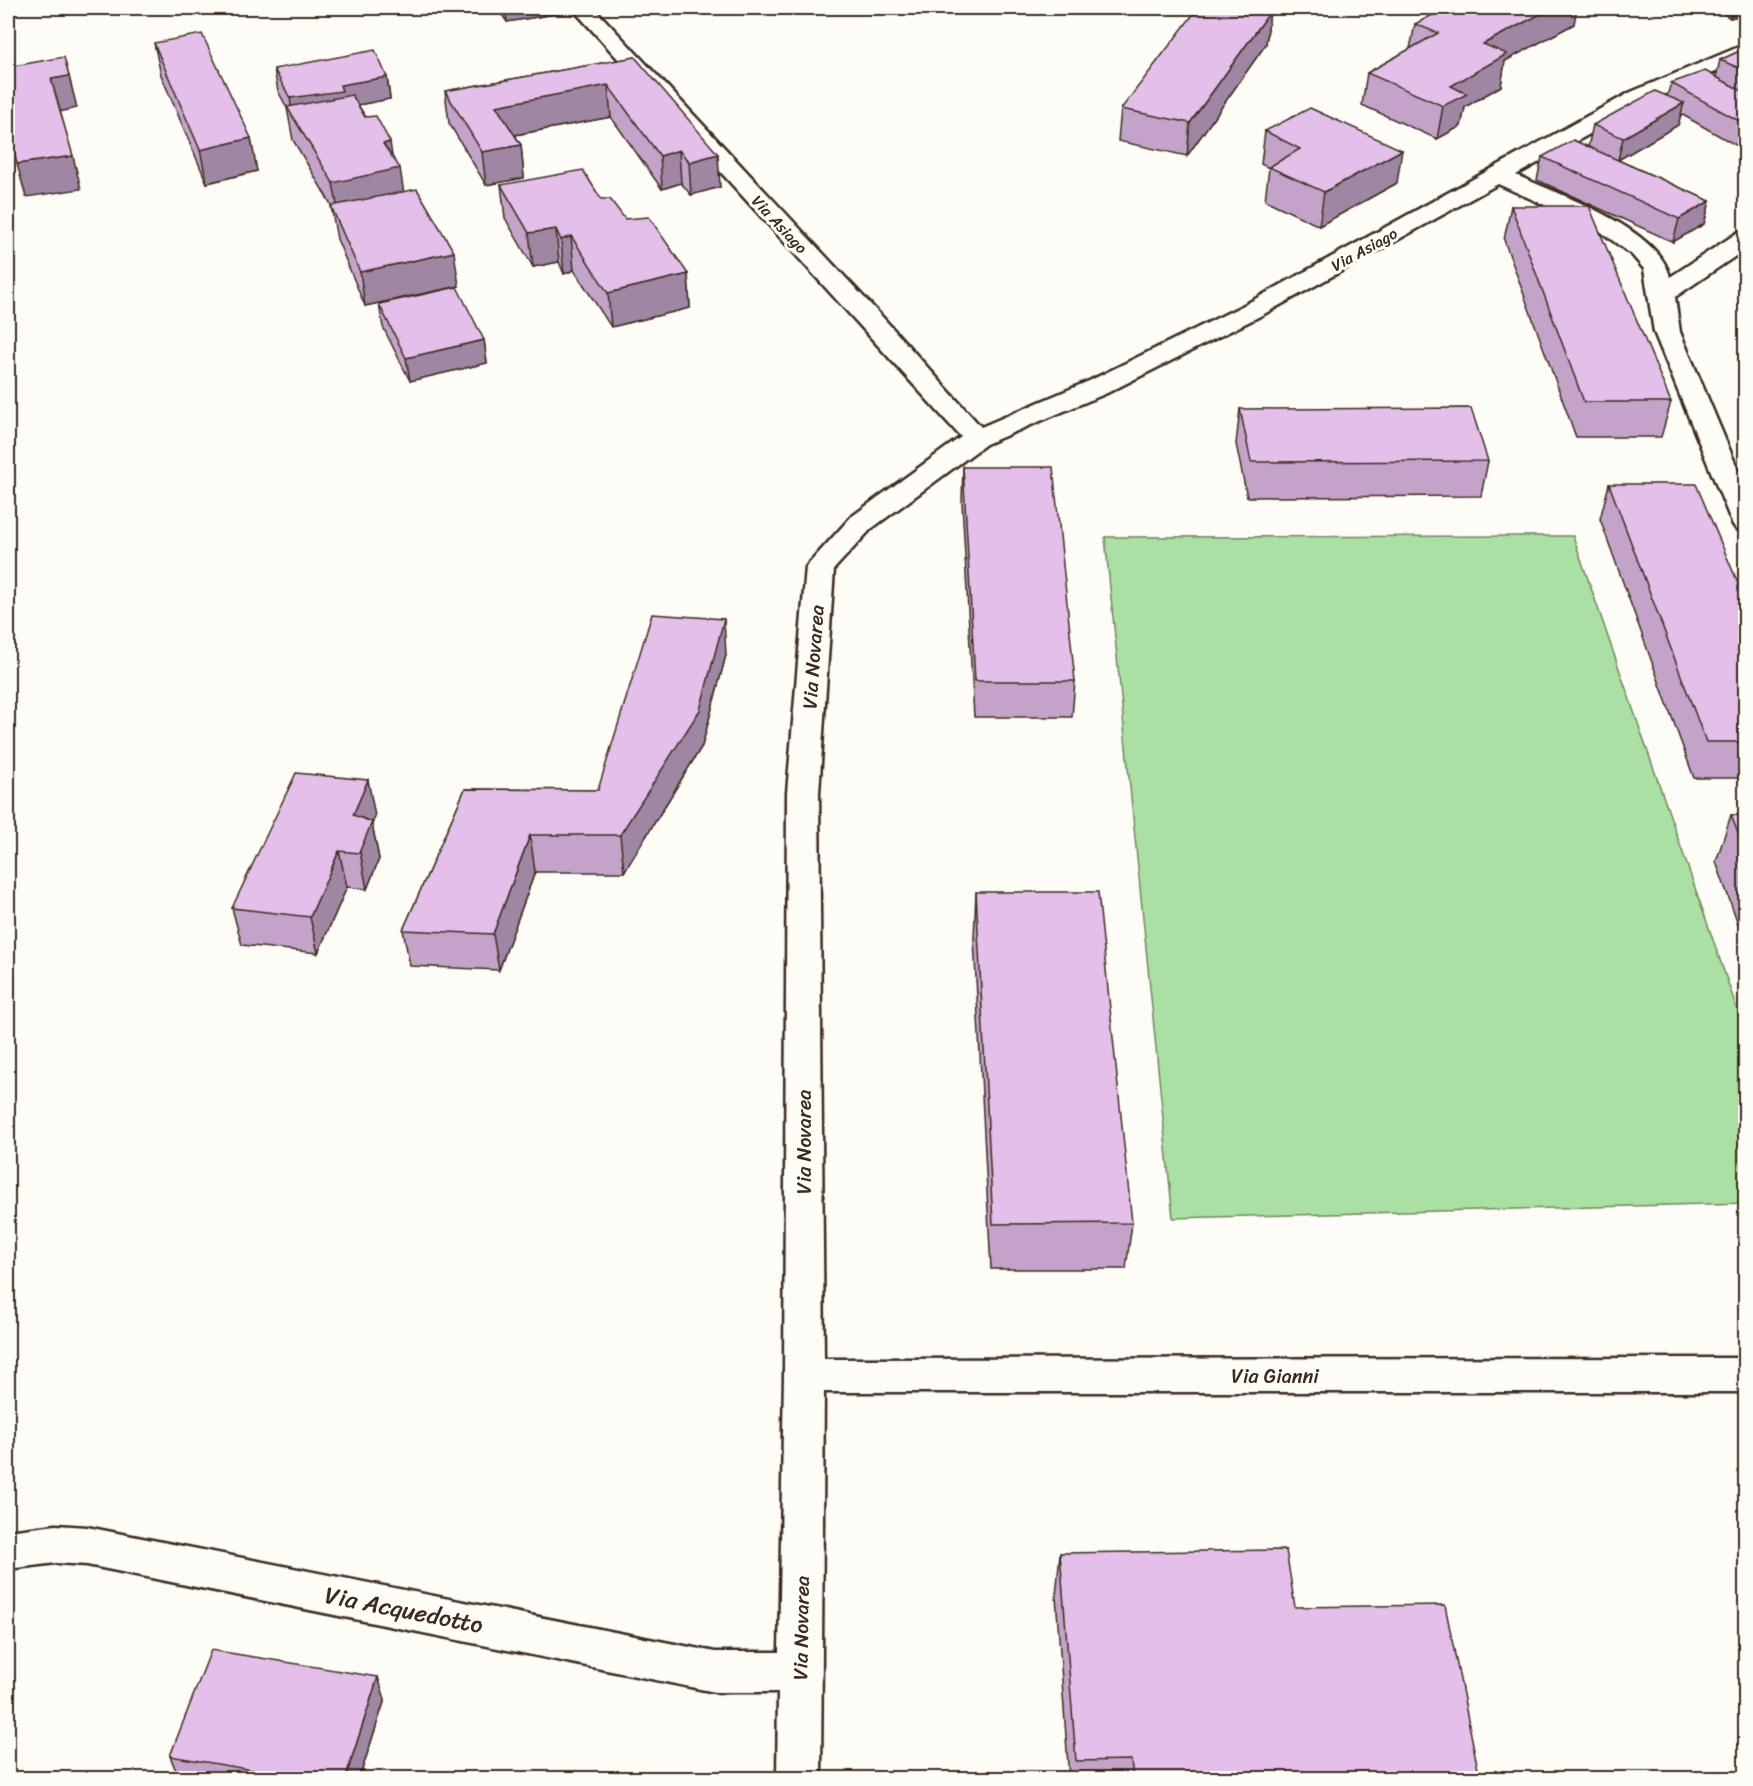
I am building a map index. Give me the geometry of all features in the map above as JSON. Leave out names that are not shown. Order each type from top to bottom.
[{"type":"street","name":"Via Asiago","points":[[584,8],[610,40],[877,326],[977,438]]},
{"type":"street","name":"Via Asiago","points":[[861,523],[977,438],[1098,387],[1255,309],[1639,97],[1746,50]]},
{"type":"street","points":[[1497,175],[1604,223],[1641,250],[1656,268],[1667,333],[1746,523]]},
{"type":"street","points":[[1662,294],[1746,238]]},
{"type":"street","name":"Via Novarea","points":[[799,1779],[804,1376],[803,793],[820,567],[861,523]]},
{"type":"street","name":"Via Gianni","points":[[804,1376],[1746,1375]]},
{"type":"street","name":"Via Acquedotto","points":[[8,1550],[56,1544],[87,1546],[715,1672],[800,1672]]},
{"type":"green space","points":[[1573,536],[1745,1032],[1745,1203],[1173,1218],[1105,537]]},
{"type":"building","points":[[1198,8],[1245,8],[1270,12],[1190,123],[1121,109]]},
{"type":"building","points":[[1446,8],[1552,8],[1483,44],[1507,54],[1451,86],[1467,94],[1443,106],[1367,73],[1438,33],[1415,24]]},
{"type":"building","points":[[202,34],[251,138],[200,150],[154,43]]},
{"type":"building","points":[[1746,48],[1746,71],[1720,60]]},
{"type":"building","points":[[375,50],[387,77],[340,85],[342,91],[290,98],[274,69]]},
{"type":"building","points":[[64,57],[69,76],[51,79],[73,156],[17,164],[8,127],[8,67]]},
{"type":"building","points":[[635,57],[718,154],[689,162],[679,150],[660,156],[608,85],[496,106],[521,145],[482,152],[445,91]]},
{"type":"building","points":[[1705,71],[1746,93],[1746,125],[1671,83]]},
{"type":"building","points":[[1655,91],[1684,103],[1623,138],[1593,125]]},
{"type":"building","points":[[352,95],[365,117],[376,116],[390,142],[383,144],[400,168],[333,183],[287,107]]},
{"type":"building","points":[[1310,108],[1402,150],[1324,192],[1269,167],[1300,149],[1265,131]]},
{"type":"building","points":[[1573,140],[1710,201],[1679,219],[1542,157]]},
{"type":"building","points":[[583,170],[601,199],[610,199],[625,219],[649,217],[688,274],[608,293],[571,236],[561,240],[556,229],[529,233],[501,185]]},
{"type":"building","points":[[417,189],[454,252],[360,272],[331,206]]},
{"type":"building","points":[[1511,206],[1589,206],[1671,402],[1584,402]]},
{"type":"building","points":[[457,287],[484,340],[406,358],[379,304]]},
{"type":"building","points":[[1471,408],[1488,461],[1251,462],[1240,409]]},
{"type":"building","points":[[963,467],[1053,467],[1075,681],[975,681]]},
{"type":"building","points":[[1609,484],[1696,484],[1746,602],[1746,742],[1706,742]]},
{"type":"building","points":[[652,614],[724,619],[700,710],[620,835],[530,835],[493,934],[403,930],[465,789],[598,790]]},
{"type":"building","points":[[296,773],[368,780],[353,815],[372,822],[359,853],[339,851],[310,917],[232,908]]},
{"type":"building","points":[[1731,815],[1746,815],[1746,854]]},
{"type":"building","points":[[976,892],[1098,892],[1132,1223],[993,1224]]},
{"type":"building","points":[[1286,1550],[1295,1607],[1445,1605],[1480,1779],[1133,1779],[1131,1760],[1076,1761],[1060,1553]]},
{"type":"building","points":[[211,1650],[378,1677],[345,1779],[306,1779],[170,1756]]}]
